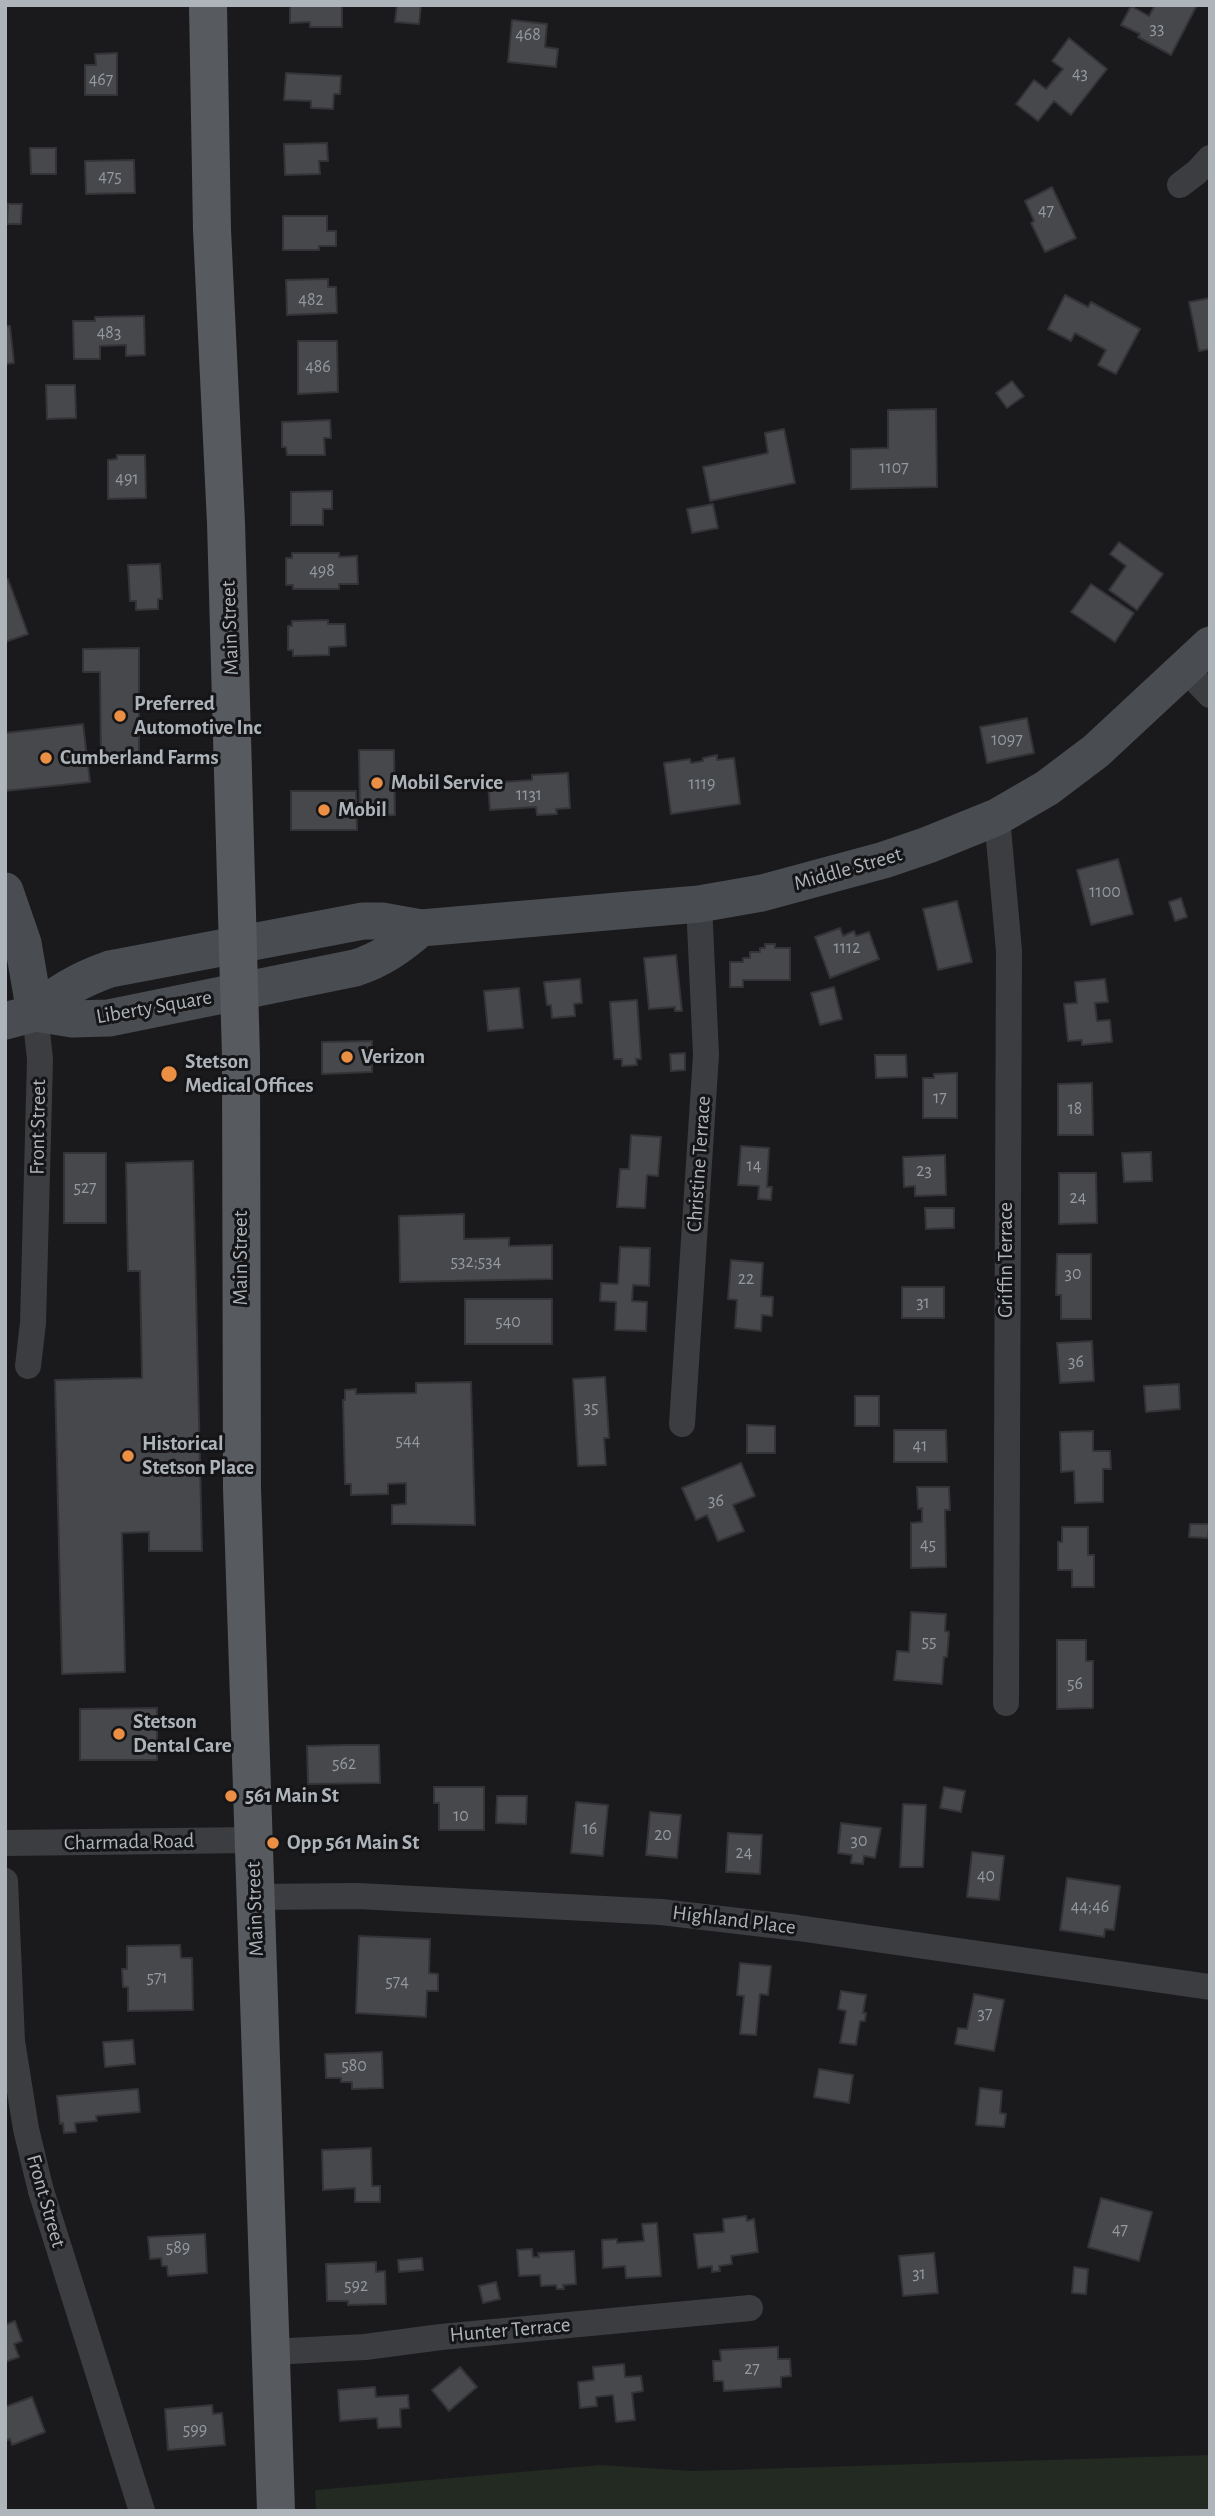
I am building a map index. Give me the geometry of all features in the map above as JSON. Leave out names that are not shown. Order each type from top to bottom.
[{"type":"main road","name":"Main Street","points":[[208,5],[212,230],[227,535],[239,992],[242,1488],[276,2511]]},
{"type":"main road","name":"Middle Street","points":[[237,944],[363,921],[382,921],[421,929],[699,904],[762,892],[884,860],[997,817],[1047,788],[1096,751],[1198,657]]},
{"type":"main road","name":"Front Street","points":[[5,891],[23,943],[20,1017]]},
{"type":"main road","points":[[239,992],[372,963],[389,954],[421,929]]},
{"type":"main road","name":"Liberty Square","points":[[20,1017],[92,975],[110,969],[237,944]]},
{"type":"main road","name":"Liberty Square","points":[[20,1017],[110,1018],[239,992]]},
{"type":"street","points":[[1180,185],[1198,172],[1210,158]]},
{"type":"street","points":[[1198,657],[1210,695]]},
{"type":"street","name":"Griffin Terrace","points":[[997,817],[1009,951],[1006,1703]]},
{"type":"street","name":"Christine Terrace","points":[[682,1424],[706,1055],[699,904]]},
{"type":"street","name":"Front Street","points":[[20,1017],[40,1059],[33,1323],[28,1366]]},
{"type":"street","name":"Charmada Road","points":[[5,1843],[253,1840]]},
{"type":"street","name":"Front Street","points":[[5,1881],[9,2008],[15,2071],[24,2120],[41,2191],[142,2511]]},
{"type":"street","name":"Highland Place","points":[[255,1897],[358,1896],[661,1912],[798,1928],[1210,1987]]},
{"type":"street","name":"Hunter Terrace","points":[[271,2352],[365,2347],[750,2308]]},
{"type":"shaded area","points":[[1210,2455],[1210,2511],[316,2511],[315,2490],[600,2465],[693,2471]]},
{"type":"building","points":[[290,5],[342,5],[342,27],[310,27],[310,22],[290,23]]},
{"type":"building","points":[[397,5],[421,5],[419,24],[395,22]]},
{"type":"building","points":[[1155,5],[1197,5],[1171,55],[1121,25],[1131,6],[1149,16]]},
{"type":"building","points":[[512,20],[547,24],[545,47],[558,49],[556,67],[508,62]]},
{"type":"building","points":[[1069,38],[1107,69],[1071,115],[1054,101],[1038,121],[1016,104],[1034,80],[1046,89],[1063,69],[1052,61]]},
{"type":"building","points":[[117,53],[117,95],[85,95],[85,65],[96,65],[95,54]]},
{"type":"building","points":[[286,73],[341,76],[340,94],[334,94],[333,109],[311,108],[311,101],[284,100]]},
{"type":"building","points":[[327,143],[328,161],[319,161],[320,174],[285,175],[284,144]]},
{"type":"building","points":[[30,148],[56,148],[56,174],[31,174]]},
{"type":"building","points":[[134,160],[135,193],[86,194],[85,161]]},
{"type":"building","points":[[1052,187],[1076,238],[1045,252],[1031,223],[1034,221],[1025,201]]},
{"type":"building","points":[[8,204],[22,204],[21,224],[7,224]]},
{"type":"building","points":[[283,216],[327,216],[327,231],[336,231],[336,246],[319,246],[319,250],[283,250]]},
{"type":"building","points":[[328,279],[328,287],[336,287],[337,313],[287,315],[286,280]]},
{"type":"building","points":[[1065,295],[1088,307],[1091,302],[1140,329],[1116,374],[1098,365],[1106,350],[1075,333],[1071,341],[1048,329]]},
{"type":"building","points":[[1210,298],[1210,349],[1199,351],[1189,302]]},
{"type":"building","points":[[144,316],[145,355],[126,356],[126,345],[100,346],[100,359],[74,359],[73,321],[95,321],[95,317]]},
{"type":"building","points":[[5,326],[10,326],[14,363],[5,364]]},
{"type":"building","points":[[298,341],[337,341],[338,392],[298,394]]},
{"type":"building","points":[[1012,381],[1024,396],[1007,408],[996,393]]},
{"type":"building","points":[[46,385],[75,385],[76,418],[47,419]]},
{"type":"building","points":[[936,409],[937,487],[851,489],[851,449],[888,448],[888,410]]},
{"type":"building","points":[[330,420],[331,438],[324,438],[325,455],[287,455],[286,447],[282,447],[282,422]]},
{"type":"building","points":[[784,429],[795,483],[710,501],[703,467],[768,453],[765,433]]},
{"type":"building","points":[[117,455],[145,455],[146,498],[108,499],[108,460],[117,459]]},
{"type":"building","points":[[332,491],[332,509],[323,509],[323,525],[291,525],[291,492]]},
{"type":"building","points":[[713,504],[718,528],[692,533],[687,509]]},
{"type":"building","points":[[1119,542],[1163,574],[1137,610],[1109,590],[1126,566],[1110,554]]},
{"type":"building","points":[[292,553],[339,553],[339,557],[357,556],[358,584],[339,584],[339,589],[293,589],[293,585],[286,585],[286,558],[292,558]]},
{"type":"building","points":[[160,564],[162,599],[158,599],[158,609],[136,610],[136,601],[130,601],[128,565]]},
{"type":"building","points":[[8,579],[28,634],[5,642],[5,580]]},
{"type":"building","points":[[1091,584],[1134,613],[1115,642],[1071,612]]},
{"type":"building","points":[[328,620],[328,624],[345,624],[346,646],[329,647],[329,655],[293,656],[293,650],[288,650],[288,626],[292,626],[292,621]]},
{"type":"building","name":"Preferred Automotive Inc","points":[[139,648],[139,759],[101,759],[100,672],[83,672],[83,649]]},
{"type":"building","points":[[1027,718],[1034,753],[987,763],[980,727]]},
{"type":"building","name":"Cumberland Farms","points":[[83,724],[90,782],[5,791],[5,733]]},
{"type":"building","name":"Mobil Service","points":[[359,750],[394,750],[395,815],[360,816]]},
{"type":"building","points":[[717,755],[717,760],[734,758],[740,804],[671,814],[664,763],[690,759],[691,763]]},
{"type":"building","points":[[568,773],[570,808],[556,809],[557,814],[537,815],[536,807],[490,810],[488,783],[532,780],[532,775]]},
{"type":"building","points":[[291,791],[356,791],[357,830],[291,830]]},
{"type":"building","points":[[1118,859],[1133,914],[1091,925],[1077,870]]},
{"type":"building","points":[[1181,898],[1187,917],[1175,921],[1169,902]]},
{"type":"building","points":[[957,901],[972,962],[938,970],[923,909]]},
{"type":"building","points":[[840,928],[843,936],[854,931],[856,936],[869,932],[879,959],[830,978],[815,937]]},
{"type":"building","points":[[765,944],[775,944],[775,948],[790,948],[790,980],[743,980],[743,987],[730,987],[730,962],[743,962],[743,958],[750,958],[750,952],[760,952],[760,948],[765,948]]},
{"type":"building","points":[[676,955],[682,1011],[675,1011],[675,1007],[649,1009],[644,958]]},
{"type":"building","points":[[580,979],[582,1003],[574,1004],[575,1016],[552,1018],[544,982]]},
{"type":"building","points":[[1105,979],[1108,1002],[1095,1003],[1097,1021],[1110,1020],[1112,1042],[1082,1045],[1082,1040],[1068,1041],[1064,1004],[1077,1003],[1075,982]]},
{"type":"building","points":[[834,987],[842,1019],[820,1025],[811,993]]},
{"type":"building","points":[[519,988],[523,1028],[488,1031],[484,991]]},
{"type":"building","points":[[637,1000],[641,1059],[636,1059],[637,1065],[622,1066],[622,1059],[614,1059],[610,1002]]},
{"type":"building","name":"Verizon","points":[[372,1041],[372,1072],[322,1074],[322,1042]]},
{"type":"building","points":[[685,1053],[685,1070],[671,1071],[670,1054]]},
{"type":"building","points":[[875,1055],[906,1055],[907,1077],[876,1078]]},
{"type":"building","points":[[957,1073],[957,1118],[923,1118],[923,1078],[934,1078],[934,1074]]},
{"type":"building","points":[[1092,1083],[1093,1135],[1058,1135],[1058,1084]]},
{"type":"building","points":[[631,1135],[661,1137],[658,1176],[647,1175],[645,1208],[617,1207],[620,1169],[629,1169]]},
{"type":"building","points":[[741,1146],[769,1148],[767,1187],[772,1187],[771,1200],[758,1199],[759,1186],[738,1185]]},
{"type":"building","points":[[1151,1152],[1152,1181],[1124,1182],[1122,1153]]},
{"type":"building","points":[[64,1153],[106,1153],[106,1223],[64,1223]]},
{"type":"building","points":[[945,1155],[946,1195],[915,1196],[915,1186],[904,1187],[903,1157]]},
{"type":"building","name":"Historical Stetson Place","points":[[193,1161],[202,1551],[149,1551],[149,1532],[122,1533],[125,1672],[62,1674],[55,1380],[142,1378],[140,1271],[128,1271],[126,1163]]},
{"type":"building","points":[[1059,1173],[1096,1173],[1097,1223],[1059,1224]]},
{"type":"building","points":[[925,1208],[954,1208],[954,1228],[926,1229]]},
{"type":"building","points":[[464,1214],[464,1239],[509,1238],[509,1246],[552,1245],[552,1279],[400,1282],[399,1216]]},
{"type":"building","points":[[620,1247],[650,1248],[649,1286],[633,1285],[632,1301],[647,1302],[646,1331],[615,1330],[616,1302],[600,1301],[601,1283],[618,1284]]},
{"type":"building","points":[[1057,1254],[1091,1254],[1091,1319],[1061,1319],[1061,1295],[1056,1295]]},
{"type":"building","points":[[731,1260],[763,1263],[761,1296],[773,1297],[772,1316],[762,1315],[761,1331],[735,1328],[737,1300],[728,1299]]},
{"type":"building","points":[[902,1287],[944,1287],[944,1318],[902,1318]]},
{"type":"building","points":[[465,1299],[552,1299],[552,1344],[465,1344]]},
{"type":"building","points":[[1092,1341],[1094,1381],[1060,1383],[1057,1343]]},
{"type":"building","points":[[605,1377],[609,1438],[604,1438],[606,1465],[578,1466],[573,1379]]},
{"type":"building","points":[[471,1382],[475,1525],[392,1524],[392,1505],[406,1504],[406,1483],[388,1484],[388,1494],[351,1495],[351,1484],[345,1484],[345,1390],[356,1389],[356,1394],[416,1393],[416,1383]]},
{"type":"building","points":[[1179,1384],[1180,1409],[1146,1412],[1144,1386]]},
{"type":"building","points":[[855,1396],[879,1396],[879,1426],[855,1426]]},
{"type":"building","points":[[747,1425],[775,1426],[775,1453],[747,1453]]},
{"type":"building","points":[[894,1430],[946,1430],[947,1462],[894,1462]]},
{"type":"building","points":[[1093,1431],[1093,1451],[1110,1451],[1111,1469],[1103,1469],[1103,1502],[1075,1503],[1074,1471],[1061,1472],[1060,1432]]},
{"type":"building","points":[[741,1463],[755,1496],[733,1505],[744,1531],[718,1541],[707,1515],[696,1520],[682,1488]]},
{"type":"building","points":[[917,1487],[949,1487],[950,1510],[945,1510],[946,1567],[911,1568],[911,1523],[922,1522],[922,1508],[918,1509]]},
{"type":"building","points":[[1190,1524],[1209,1524],[1208,1538],[1189,1537]]},
{"type":"building","points":[[1062,1527],[1088,1527],[1088,1555],[1094,1555],[1094,1587],[1072,1587],[1072,1570],[1058,1570],[1058,1542],[1062,1542]]},
{"type":"building","points":[[911,1612],[946,1614],[945,1631],[949,1632],[942,1684],[894,1680],[897,1651],[909,1652]]},
{"type":"building","points":[[1057,1640],[1086,1640],[1086,1661],[1093,1661],[1093,1708],[1057,1709]]},
{"type":"building","name":"Stetson Dental Care","points":[[157,1708],[157,1760],[80,1760],[80,1709]]},
{"type":"building","points":[[379,1745],[380,1783],[308,1784],[307,1746]]},
{"type":"building","points":[[434,1787],[484,1787],[484,1830],[439,1830],[439,1803],[434,1803]]},
{"type":"building","points":[[944,1787],[965,1791],[961,1812],[940,1808]]},
{"type":"building","points":[[497,1796],[527,1796],[526,1824],[496,1823]]},
{"type":"building","points":[[576,1802],[608,1805],[603,1856],[571,1853]]},
{"type":"building","points":[[903,1804],[926,1805],[923,1867],[900,1867]]},
{"type":"building","points":[[650,1812],[681,1815],[677,1858],[646,1855]]},
{"type":"building","points":[[841,1823],[881,1828],[875,1858],[864,1856],[863,1864],[851,1863],[852,1855],[838,1853]]},
{"type":"building","points":[[728,1833],[762,1835],[760,1874],[726,1872]]},
{"type":"building","points":[[972,1852],[1004,1856],[999,1900],[967,1897]]},
{"type":"building","points":[[1067,1878],[1120,1886],[1114,1930],[1105,1929],[1104,1937],[1060,1930]]},
{"type":"building","points":[[359,1936],[430,1939],[429,1973],[438,1974],[438,1991],[427,1991],[426,2017],[356,2013]]},
{"type":"building","points":[[180,1945],[181,1958],[192,1958],[193,2010],[128,2011],[128,1987],[123,1987],[122,1969],[127,1969],[127,1946]]},
{"type":"building","points":[[740,1963],[771,1966],[768,1995],[760,1994],[756,2035],[740,2034],[744,1996],[737,1995]]},
{"type":"building","points":[[841,1991],[866,1995],[863,2013],[866,2013],[865,2021],[860,2021],[856,2045],[840,2043],[846,2011],[838,2009]]},
{"type":"building","points":[[974,1994],[1004,2000],[994,2051],[955,2044],[958,2028],[967,2029]]},
{"type":"building","points":[[133,2040],[135,2064],[105,2067],[103,2042]]},
{"type":"building","points":[[382,2052],[383,2088],[352,2089],[352,2082],[341,2082],[341,2078],[326,2078],[325,2054]]},
{"type":"building","points":[[819,2069],[853,2075],[849,2103],[814,2097]]},
{"type":"building","points":[[980,2088],[1002,2091],[1000,2113],[1006,2114],[1004,2127],[976,2125]]},
{"type":"building","points":[[138,2089],[140,2112],[96,2116],[97,2121],[75,2123],[76,2132],[64,2133],[63,2123],[60,2124],[57,2096]]},
{"type":"building","points":[[371,2148],[372,2186],[380,2186],[380,2202],[355,2202],[355,2188],[323,2190],[322,2150]]},
{"type":"building","points":[[1101,2198],[1152,2212],[1139,2261],[1088,2247]]},
{"type":"building","points":[[746,2216],[747,2221],[754,2219],[758,2252],[731,2256],[732,2264],[719,2266],[720,2271],[712,2272],[712,2266],[698,2268],[694,2234],[724,2232],[723,2219]]},
{"type":"building","points":[[657,2223],[661,2276],[626,2278],[625,2266],[603,2268],[602,2240],[617,2239],[617,2243],[644,2241],[642,2224]]},
{"type":"building","points":[[205,2234],[207,2273],[168,2276],[167,2266],[162,2266],[161,2258],[150,2259],[148,2237]]},
{"type":"building","points":[[532,2249],[533,2257],[539,2257],[538,2253],[574,2251],[576,2284],[563,2285],[564,2289],[557,2289],[556,2285],[541,2286],[540,2275],[519,2276],[517,2250]]},
{"type":"building","points":[[934,2253],[938,2293],[903,2296],[899,2256]]},
{"type":"building","points":[[422,2258],[423,2270],[399,2272],[398,2260]]},
{"type":"building","points":[[376,2262],[376,2272],[385,2271],[386,2304],[348,2305],[348,2301],[327,2301],[326,2264]]},
{"type":"building","points":[[1074,2267],[1088,2269],[1086,2294],[1072,2293]]},
{"type":"building","points":[[496,2282],[500,2299],[483,2303],[479,2286]]},
{"type":"building","points":[[15,2321],[22,2341],[14,2344],[19,2357],[5,2362],[5,2325]]},
{"type":"building","points":[[778,2347],[778,2359],[790,2359],[791,2376],[781,2377],[781,2387],[724,2391],[723,2381],[714,2381],[713,2361],[721,2361],[720,2350]]},
{"type":"building","points":[[624,2364],[625,2377],[641,2376],[643,2391],[632,2393],[635,2420],[616,2422],[613,2395],[596,2397],[597,2406],[580,2408],[578,2382],[594,2380],[593,2367]]},
{"type":"building","points":[[460,2367],[477,2387],[449,2411],[432,2390]]},
{"type":"building","points":[[375,2387],[376,2397],[408,2395],[409,2408],[400,2409],[401,2427],[378,2428],[377,2418],[340,2421],[338,2390]]},
{"type":"building","points":[[32,2397],[45,2432],[12,2445],[10,2439],[5,2441],[5,2407]]},
{"type":"building","points":[[212,2405],[213,2414],[222,2413],[225,2445],[168,2450],[165,2409]]},
{"type":"place","name":"Preferred Automotive Inc","points":[[120,716]]},
{"type":"place","name":"Cumberland Farms","points":[[46,758]]},
{"type":"place","name":"Mobil Service","points":[[377,783]]},
{"type":"place","name":"Mobil","points":[[324,810]]},
{"type":"place","name":"Verizon","points":[[347,1057]]},
{"type":"place","name":"Stetson Medical Offices","points":[[169,1074]]},
{"type":"place","name":"Historical Stetson Place","points":[[128,1456]]},
{"type":"place","name":"Stetson Dental Care","points":[[119,1734]]},
{"type":"place","name":"561 Main St","points":[[231,1796]]},
{"type":"place","name":"Opp 561 Main St","points":[[273,1843]]}]
